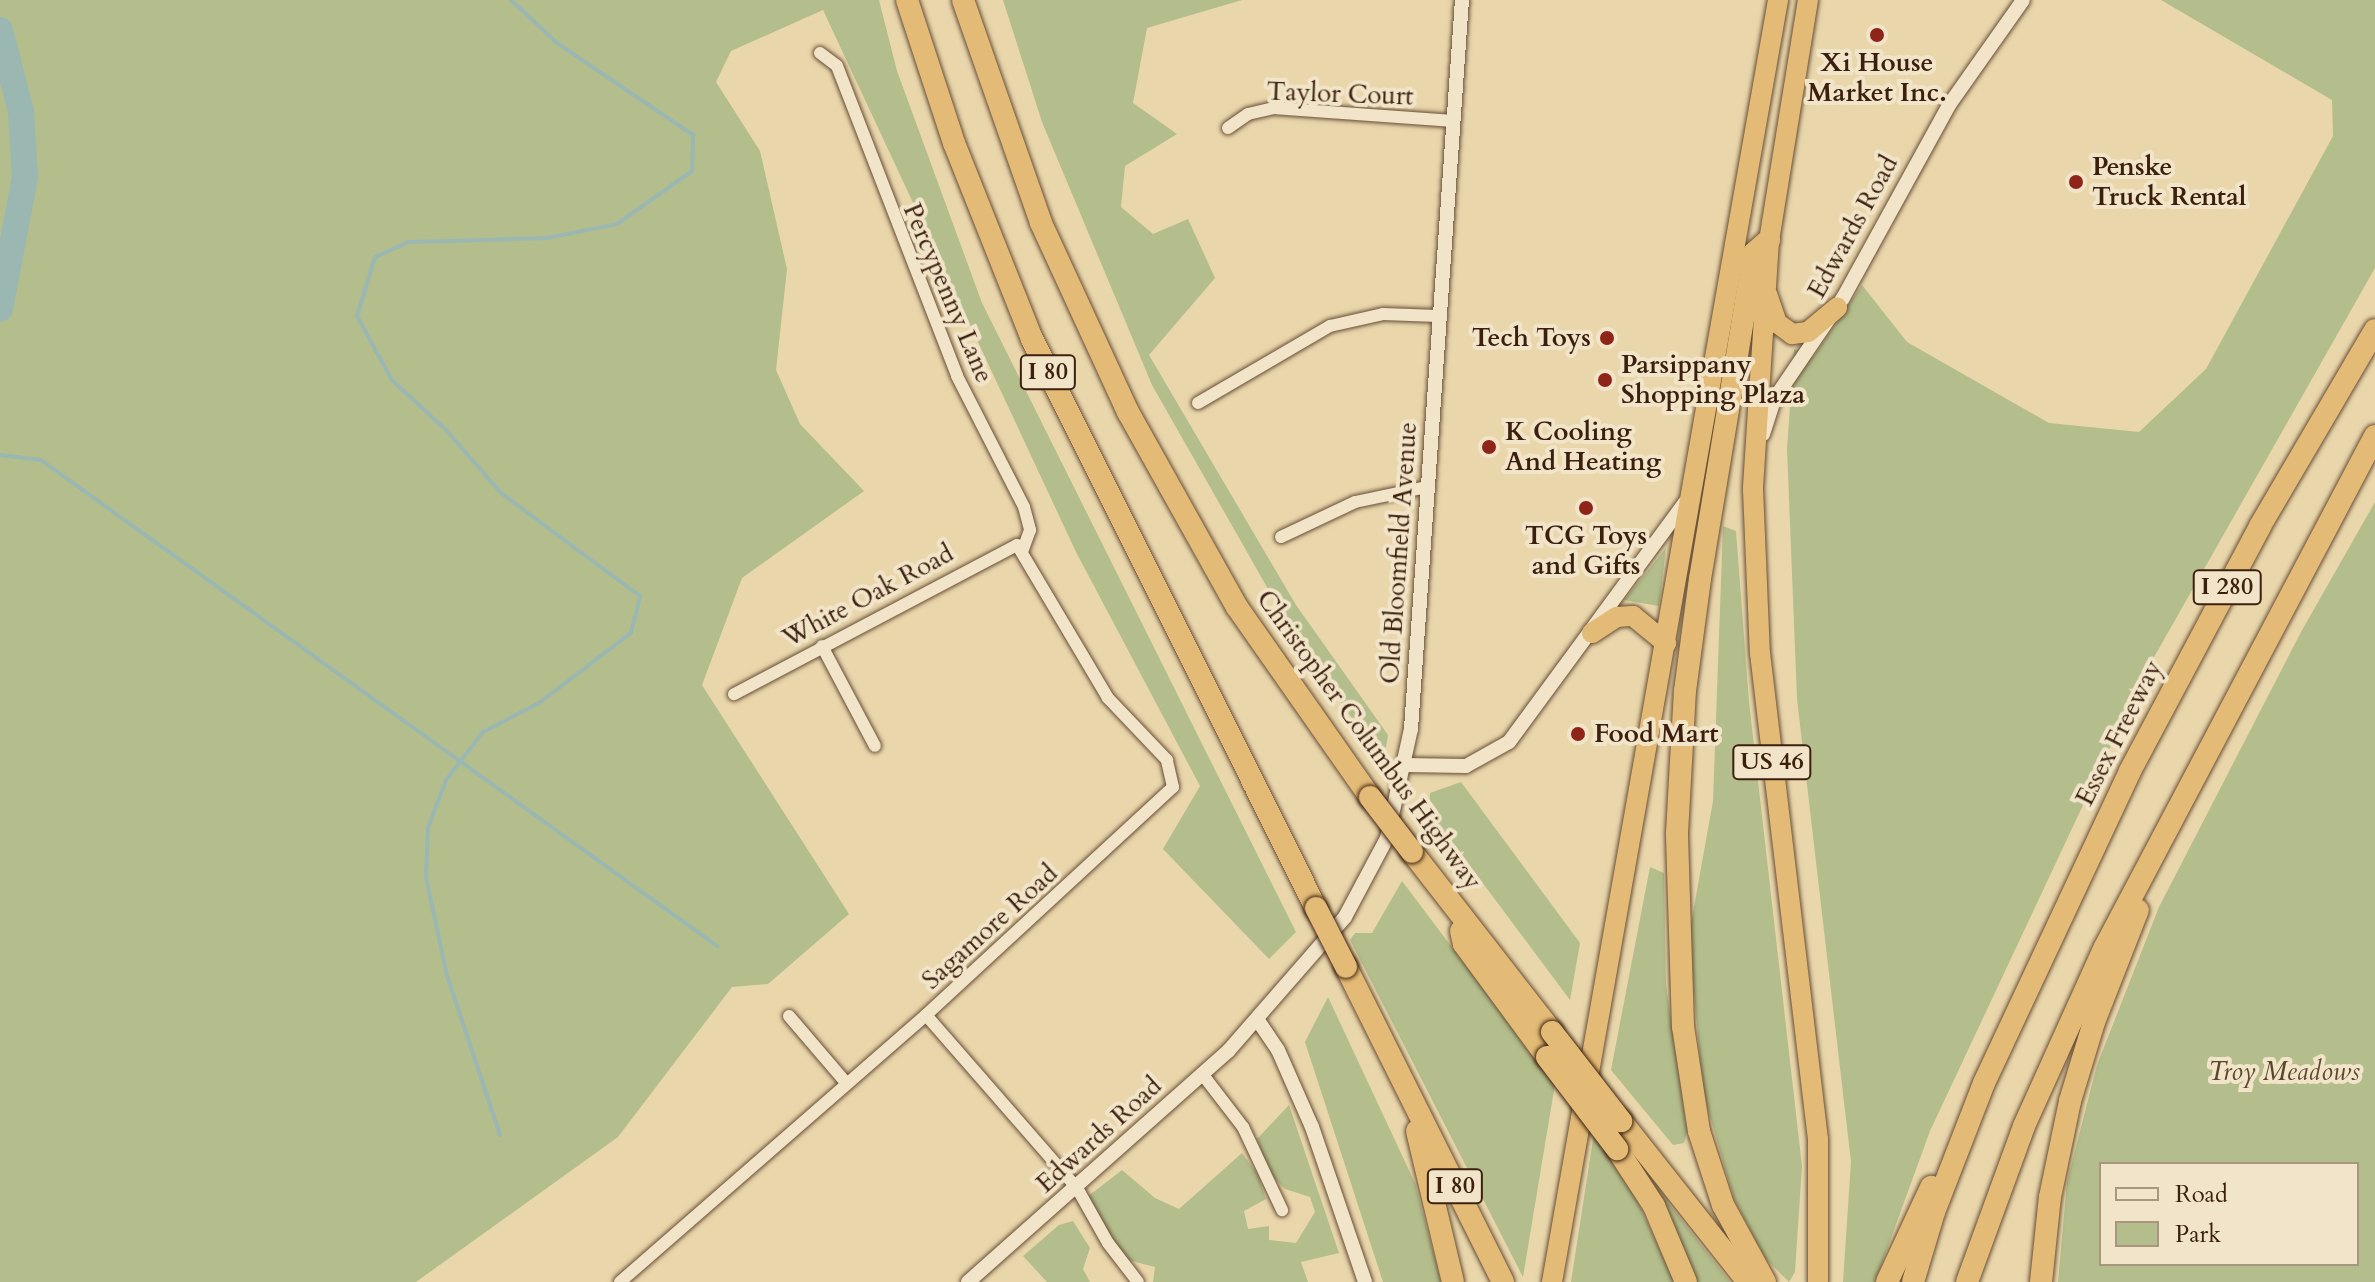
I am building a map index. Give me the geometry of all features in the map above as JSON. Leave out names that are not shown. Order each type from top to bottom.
[{"type":"highway","name":"I 80","points":[[907,0],[954,143],[1032,339],[1503,1282]]},
{"type":"highway","name":"Christopher Columbus Highway","points":[[963,0],[1041,223],[1134,424],[1237,607],[1370,797],[1748,1282]]},
{"type":"highway","points":[[1552,1282],[1778,0]]},
{"type":"highway","name":"US 46","points":[[1808,0],[1764,281],[1753,489],[1760,653],[1818,1139],[1818,1282]]},
{"type":"highway","points":[[1765,1282],[1723,1205],[1699,1131],[1683,1027],[1677,870],[1684,706],[1698,593],[1754,253],[1769,240]]},
{"type":"highway","points":[[1764,281],[1777,323],[1792,334],[1808,332],[1837,308]]},
{"type":"highway","name":"Essex Freeway","points":[[1946,1178],[2025,991],[2130,771],[2260,526],[2375,330]]},
{"type":"highway","name":"I 280","points":[[2176,808],[2375,436]]},
{"type":"highway","points":[[1592,633],[1617,617],[1633,616],[1666,643]]},
{"type":"highway","points":[[1967,1282],[2024,1126],[2176,808]]},
{"type":"highway","points":[[2041,1282],[2050,1197],[2070,1101],[2103,996],[2176,808]]},
{"type":"highway","points":[[1457,910],[1464,944],[1617,1149],[1654,1206],[1686,1282]]},
{"type":"highway","points":[[1407,1090],[1453,1282]]},
{"type":"highway","points":[[1887,1282],[1928,1189],[1946,1178]]},
{"type":"highway","points":[[1913,1282],[1946,1178]]},
{"type":"street","name":"Old Bloomfield Avenue","points":[[1257,1019],[1305,968],[1369,877],[1387,838],[1406,765],[1462,0]]},
{"type":"street","name":"Edwards Road","points":[[1753,489],[1775,398],[1837,308],[1949,105],[2023,0]]},
{"type":"street","name":"Percypenny Lane","points":[[820,53],[837,66],[957,376],[1029,521],[1022,552]]},
{"type":"street","name":"Taylor Court","points":[[1228,128],[1248,114],[1273,108],[1454,121]]},
{"type":"street","points":[[1198,403],[1330,326],[1383,314],[1438,316]]},
{"type":"street","points":[[1406,765],[1466,766],[1509,742],[1675,520],[1694,479]]},
{"type":"street","points":[[1281,537],[1355,502],[1427,487]]},
{"type":"street","name":"White Oak Road","points":[[734,694],[992,554],[1017,545],[1022,552]]},
{"type":"street","name":"Sagamore Road","points":[[620,1282],[926,1015],[1173,787],[1167,760],[1108,698],[1022,552]]},
{"type":"street","points":[[822,646],[875,746]]},
{"type":"street","points":[[926,1015],[1077,1188],[1108,1243],[1138,1282]]},
{"type":"street","points":[[789,1016],[847,1084]]},
{"type":"street","points":[[1257,1019],[1278,1050],[1312,1127],[1365,1282]]},
{"type":"street","name":"Edwards Road","points":[[968,1282],[1203,1075],[1257,1019]]},
{"type":"street","points":[[1203,1075],[1243,1127],[1282,1210]]},
{"type":"green space","points":[[0,0],[879,0],[897,71],[982,303],[1296,932],[1269,959],[1163,849],[1200,786],[1076,552],[823,10],[731,51],[716,82],[760,151],[787,269],[776,370],[800,424],[864,491],[742,578],[702,685],[849,914],[768,984],[732,987],[618,1137],[416,1282],[0,1282]]},
{"type":"green space","points":[[1003,0],[1242,0],[1147,28],[1133,103],[1177,134],[1125,166],[1121,207],[1153,234],[1188,219],[1215,278],[1149,355],[1296,605],[1388,735],[1383,764],[1288,624],[1152,385],[1042,122]]},
{"type":"green space","points":[[2161,0],[2375,0],[2375,268],[2145,673],[1930,1131],[1875,1282],[1843,1282],[1851,1162],[1797,699],[1787,449],[1794,349],[1813,357],[1862,285],[1907,342],[2049,423],[2139,432],[2206,369],[2333,136],[2332,100]]},
{"type":"green space","name":"Troy Meadows","points":[[2375,502],[2375,1282],[2058,1282],[2067,1182],[2097,1065],[2159,907],[2301,632]]},
{"type":"green space","points":[[1723,526],[1736,531],[1749,702],[1802,1166],[1795,1272],[1789,1282],[1765,1258],[1734,1199],[1703,1092],[1689,935],[1713,801]]},
{"type":"green space","points":[[1666,548],[1659,606],[1624,600],[1625,599]]},
{"type":"green space","points":[[1461,782],[1580,943],[1570,1000],[1429,811],[1430,793]]},
{"type":"green space","points":[[1650,867],[1664,873],[1666,985],[1687,1132],[1684,1143],[1673,1145],[1611,1070]]},
{"type":"green space","points":[[1402,881],[1555,1084],[1523,1277],[1350,940],[1355,933],[1372,933]]},
{"type":"green space","points":[[1328,997],[1415,1183],[1441,1282],[1383,1282],[1305,1042]]},
{"type":"green space","points":[[1289,1105],[1339,1253],[1301,1262],[1308,1282],[1153,1282],[1155,1267],[1116,1257],[1087,1197],[1122,1170],[1155,1198],[1179,1209],[1242,1153],[1258,1175],[1266,1199],[1244,1211],[1248,1229],[1269,1226],[1269,1240],[1296,1243],[1315,1212],[1310,1197],[1285,1189],[1270,1174],[1257,1139]]},
{"type":"green space","points":[[1594,1133],[1635,1195],[1674,1282],[1571,1282]]},
{"type":"green space","points":[[1648,1177],[1730,1282],[1695,1282]]},
{"type":"green space","points":[[1073,1221],[1090,1248],[1083,1269],[1090,1282],[1047,1282],[1023,1256],[1059,1225]]},
{"type":"waterway","points":[[500,1135],[447,976],[426,877],[428,828],[446,780],[483,732],[539,703],[631,633],[640,596],[502,494],[447,431],[392,380],[357,316],[375,257],[408,242],[547,238],[617,224],[692,171],[693,135],[557,43],[511,0]]},
{"type":"waterway","points":[[0,30],[21,112],[25,177],[0,309]]},
{"type":"waterway","points":[[0,455],[41,460],[717,946]]},
{"type":"place","name":"Xi House Market Inc.","points":[[1877,35]]},
{"type":"place","name":"Penske Truck Rental","points":[[2076,182]]},
{"type":"place","name":"Tech Toys","points":[[1607,338]]},
{"type":"place","name":"Parsippany Shopping Plaza","points":[[1605,380]]},
{"type":"place","name":"K Cooling And Heating","points":[[1489,447]]},
{"type":"place","name":"TCG Toys and Gifts","points":[[1586,508]]},
{"type":"place","name":"Food Mart","points":[[1578,734]]}]
